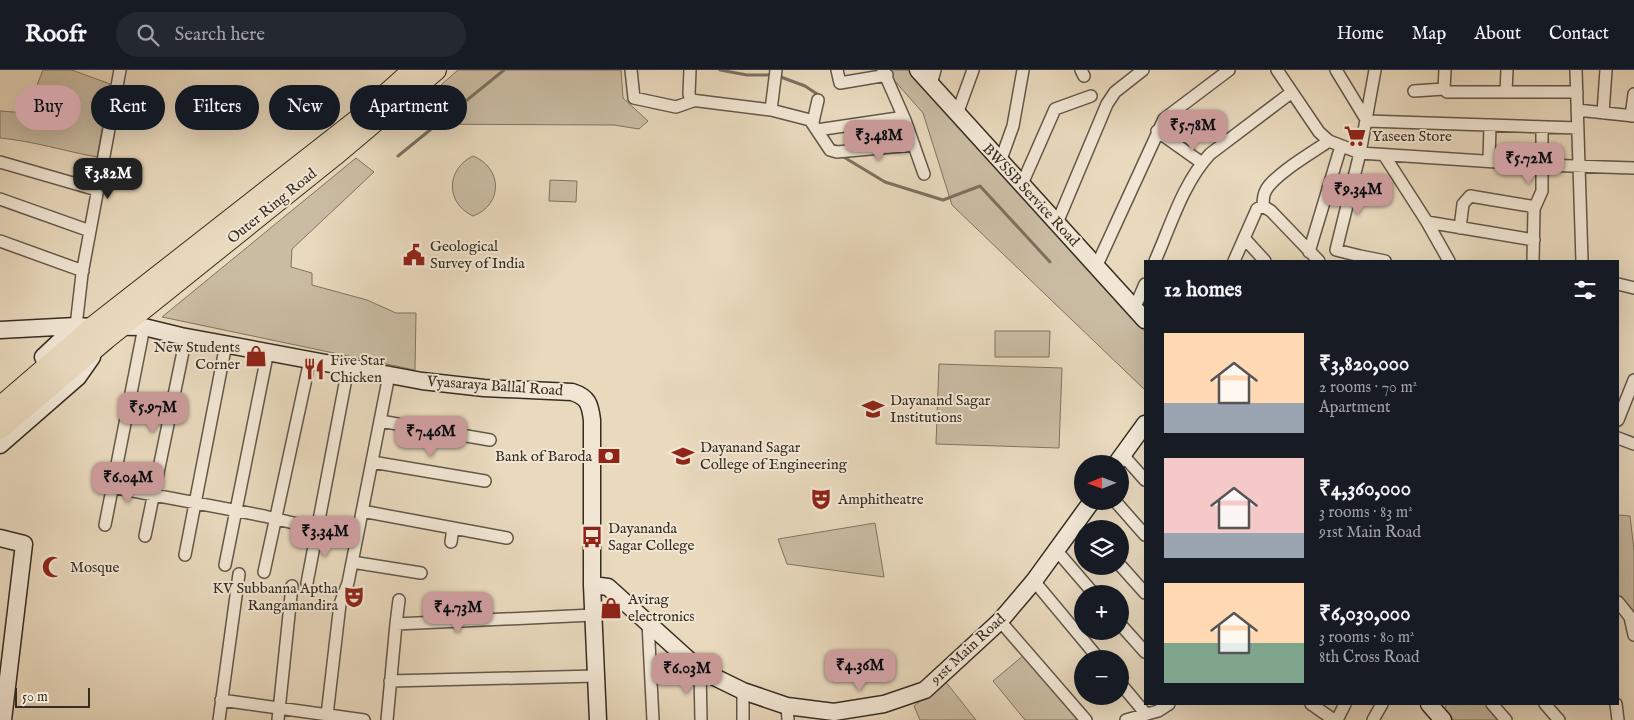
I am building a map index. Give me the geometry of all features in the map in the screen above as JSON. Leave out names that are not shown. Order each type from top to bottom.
[{"type":"highway","name":"Outer Ring Road","points":[[99,330],[356,121],[413,70]]},
{"type":"highway","name":"Outer Ring Road","points":[[99,330],[334,156],[436,70]]},
{"type":"highway","points":[[0,407],[99,330]]},
{"type":"highway","points":[[0,428],[99,330]]},
{"type":"street","points":[[837,70],[840,83],[885,72],[905,120],[924,174]]},
{"type":"street","name":"BWSSB Service Road","points":[[918,70],[933,77],[957,114],[1140,314]]},
{"type":"street","points":[[957,114],[973,70]]},
{"type":"street","points":[[1000,162],[1012,126],[1023,70]]},
{"type":"street","points":[[1057,223],[1107,104],[1115,92],[1143,70]]},
{"type":"street","points":[[1096,265],[1164,119],[1229,70]]},
{"type":"street","points":[[1277,70],[1319,132],[1329,142],[1360,152],[1543,165],[1634,168]]},
{"type":"street","points":[[1336,70],[1367,121]]},
{"type":"street","points":[[1372,260],[1359,259],[1336,250],[1367,121],[1375,70]]},
{"type":"street","points":[[1444,89],[1445,70]]},
{"type":"street","points":[[1506,92],[1507,70]]},
{"type":"street","points":[[1576,70],[1582,260]]},
{"type":"street","points":[[1603,113],[1606,70]]},
{"type":"street","points":[[0,444],[78,377],[99,330],[83,271],[118,71]]},
{"type":"street","points":[[631,72],[634,98],[676,107],[693,101],[771,110],[816,127],[833,127],[898,118],[905,120]]},
{"type":"street","points":[[690,72],[689,94],[693,101]]},
{"type":"street","points":[[771,110],[775,76]]},
{"type":"street","points":[[1414,91],[1444,89],[1447,92],[1577,92]]},
{"type":"street","points":[[1155,260],[1190,181],[1202,162],[1292,92]]},
{"type":"street","points":[[1577,110],[1633,116],[1634,94]]},
{"type":"street","points":[[1022,184],[1054,109],[1091,96]]},
{"type":"street","points":[[818,100],[816,127],[830,150],[840,152],[914,145]]},
{"type":"street","points":[[1367,121],[1578,128]]},
{"type":"street","points":[[1489,161],[1490,125]]},
{"type":"street","points":[[1533,260],[1534,209],[1542,190],[1542,127]]},
{"type":"street","points":[[1157,132],[1202,162]]},
{"type":"street","points":[[1263,206],[1264,196],[1270,185],[1301,160],[1329,142]]},
{"type":"street","points":[[1309,252],[1341,146]]},
{"type":"street","points":[[1384,155],[1427,222],[1447,260]]},
{"type":"street","points":[[0,162],[97,190]]},
{"type":"street","points":[[1460,228],[1462,204],[1470,196],[1530,206],[1534,209]]},
{"type":"street","points":[[0,199],[90,231]]},
{"type":"street","points":[[1234,260],[1257,209],[1263,206]]},
{"type":"street","points":[[1263,206],[1271,211],[1318,260]]},
{"type":"street","points":[[1427,222],[1534,240]]},
{"type":"street","points":[[1244,238],[1264,260]]},
{"type":"street","points":[[0,241],[83,271]]},
{"type":"street","points":[[1619,284],[1634,288]]},
{"type":"street","points":[[1140,314],[1144,290]]},
{"type":"street","points":[[105,525],[144,327]]},
{"type":"street","name":"Vyasaraya Ballal Road","points":[[0,330],[99,330],[144,327],[186,337],[389,375],[484,388],[572,392],[587,400],[590,404],[592,420],[592,585],[598,720]]},
{"type":"street","points":[[0,396],[99,330]]},
{"type":"street","points":[[145,536],[186,337]]},
{"type":"street","points":[[185,555],[226,344]]},
{"type":"street","points":[[226,565],[268,351]]},
{"type":"street","points":[[264,572],[310,360]]},
{"type":"street","points":[[307,583],[348,368]]},
{"type":"street","points":[[326,715],[340,604],[348,583],[389,375]]},
{"type":"street","points":[[1619,418],[1634,380]]},
{"type":"street","points":[[380,421],[490,440]]},
{"type":"street","points":[[1122,455],[1144,425]]},
{"type":"street","points":[[1619,438],[1634,444]]},
{"type":"street","points":[[372,462],[485,481]]},
{"type":"street","points":[[1129,467],[1144,479]]},
{"type":"street","points":[[112,487],[275,518],[357,538]]},
{"type":"street","points":[[1123,510],[1144,534]]},
{"type":"street","points":[[362,511],[507,538]]},
{"type":"street","points":[[451,542],[453,528]]},
{"type":"street","name":"91st Main Road","points":[[592,585],[608,587],[700,670],[787,713],[835,716],[884,704],[925,690],[1000,621],[1034,582],[1057,551],[1074,533]]},
{"type":"street","points":[[0,538],[24,544],[2,720]]},
{"type":"street","points":[[1057,551],[1086,585]]},
{"type":"street","points":[[352,562],[421,573]]},
{"type":"street","points":[[219,720],[239,574]]},
{"type":"street","points":[[1128,575],[1144,592]]},
{"type":"street","points":[[1034,582],[1092,650]]},
{"type":"street","points":[[278,714],[292,586]]},
{"type":"street","points":[[386,720],[399,600]]},
{"type":"street","points":[[1619,603],[1630,618],[1634,636]]},
{"type":"street","points":[[396,624],[594,615]]},
{"type":"street","points":[[1000,621],[1086,720]]},
{"type":"street","points":[[648,624],[653,720]]},
{"type":"street","points":[[1129,634],[1144,651]]},
{"type":"street","points":[[700,670],[701,720]]},
{"type":"street","points":[[390,681],[596,676]]},
{"type":"street","points":[[743,690],[743,720]]},
{"type":"street","points":[[1129,694],[1146,714]]},
{"type":"street","points":[[221,700],[278,714],[326,715],[364,720]]},
{"type":"street","points":[[1126,720],[1158,711],[1168,705]]},
{"type":"street","points":[[1313,705],[1336,720],[1344,705]]},
{"type":"street","points":[[1373,720],[1381,705]]},
{"type":"street","points":[[1493,705],[1506,720]]},
{"type":"street","points":[[1546,705],[1560,720]]},
{"type":"shaded area","points":[[43,70],[72,70],[110,84],[91,85],[91,130],[102,130],[97,157],[0,138],[0,111],[15,112],[15,130],[81,130],[81,85],[37,85]]},
{"type":"shaded area","points":[[458,70],[621,70],[623,98],[648,121],[639,129],[614,125],[467,124],[467,85],[441,85]]},
{"type":"shaded area","points":[[885,70],[912,70],[1144,331],[1144,389],[952,205],[923,113]]},
{"type":"shaded area","points":[[473,156],[490,169],[496,186],[490,204],[483,211],[473,216],[457,203],[452,186],[458,169]]},
{"type":"shaded area","points":[[356,158],[374,172],[292,249],[291,267],[312,273],[312,285],[367,300],[396,313],[416,313],[415,370],[162,317]]},
{"type":"shaded area","points":[[550,180],[577,181],[576,202],[549,201]]},
{"type":"shaded area","points":[[995,331],[1050,331],[1049,357],[995,357]]},
{"type":"shaded area","points":[[939,364],[1062,368],[1059,448],[936,444]]},
{"type":"shaded area","points":[[1619,515],[1630,516],[1634,550],[1634,622],[1619,599]]},
{"type":"shaded area","points":[[875,523],[884,577],[787,564],[778,539]]},
{"type":"shaded area","points":[[1024,655],[1075,713],[1076,720],[1025,720],[993,681]]},
{"type":"shaded area","points":[[945,681],[976,720],[920,720],[914,706]]},
{"type":"shaded area","points":[[1446,705],[1486,705],[1499,720],[1453,720],[1444,709]]},
{"type":"waterway","points":[[398,156],[504,70]]},
{"type":"waterway","points":[[720,70],[747,75],[772,75]]},
{"type":"waterway","points":[[778,76],[805,86],[820,96],[820,98]]},
{"type":"waterway","points":[[842,156],[885,182],[943,200],[980,186],[1050,262]]},
{"type":"place","name":"Yaseen Store","points":[[1355,136]]},
{"type":"place","name":"Geological Survey of India","points":[[414,255]]},
{"type":"place","name":"New Students Corner","points":[[256,356]]},
{"type":"place","name":"Five Star Chicken","points":[[314,369]]},
{"type":"place","name":"Dayanand Sagar Institutions","points":[[873,409]]},
{"type":"place","name":"Bank of Baroda","points":[[609,456]]},
{"type":"place","name":"Dayanand Sagar College of Engineering","points":[[683,456]]},
{"type":"place","name":"Amphitheatre","points":[[821,499]]},
{"type":"place","name":"Dayananda Sagar College","points":[[592,537]]},
{"type":"place","name":"Mosque","points":[[53,567]]},
{"type":"place","name":"KV Subbanna Aptha Rangamandira","points":[[354,597]]},
{"type":"place","name":"Avirag electronics","points":[[611,608]]}]
